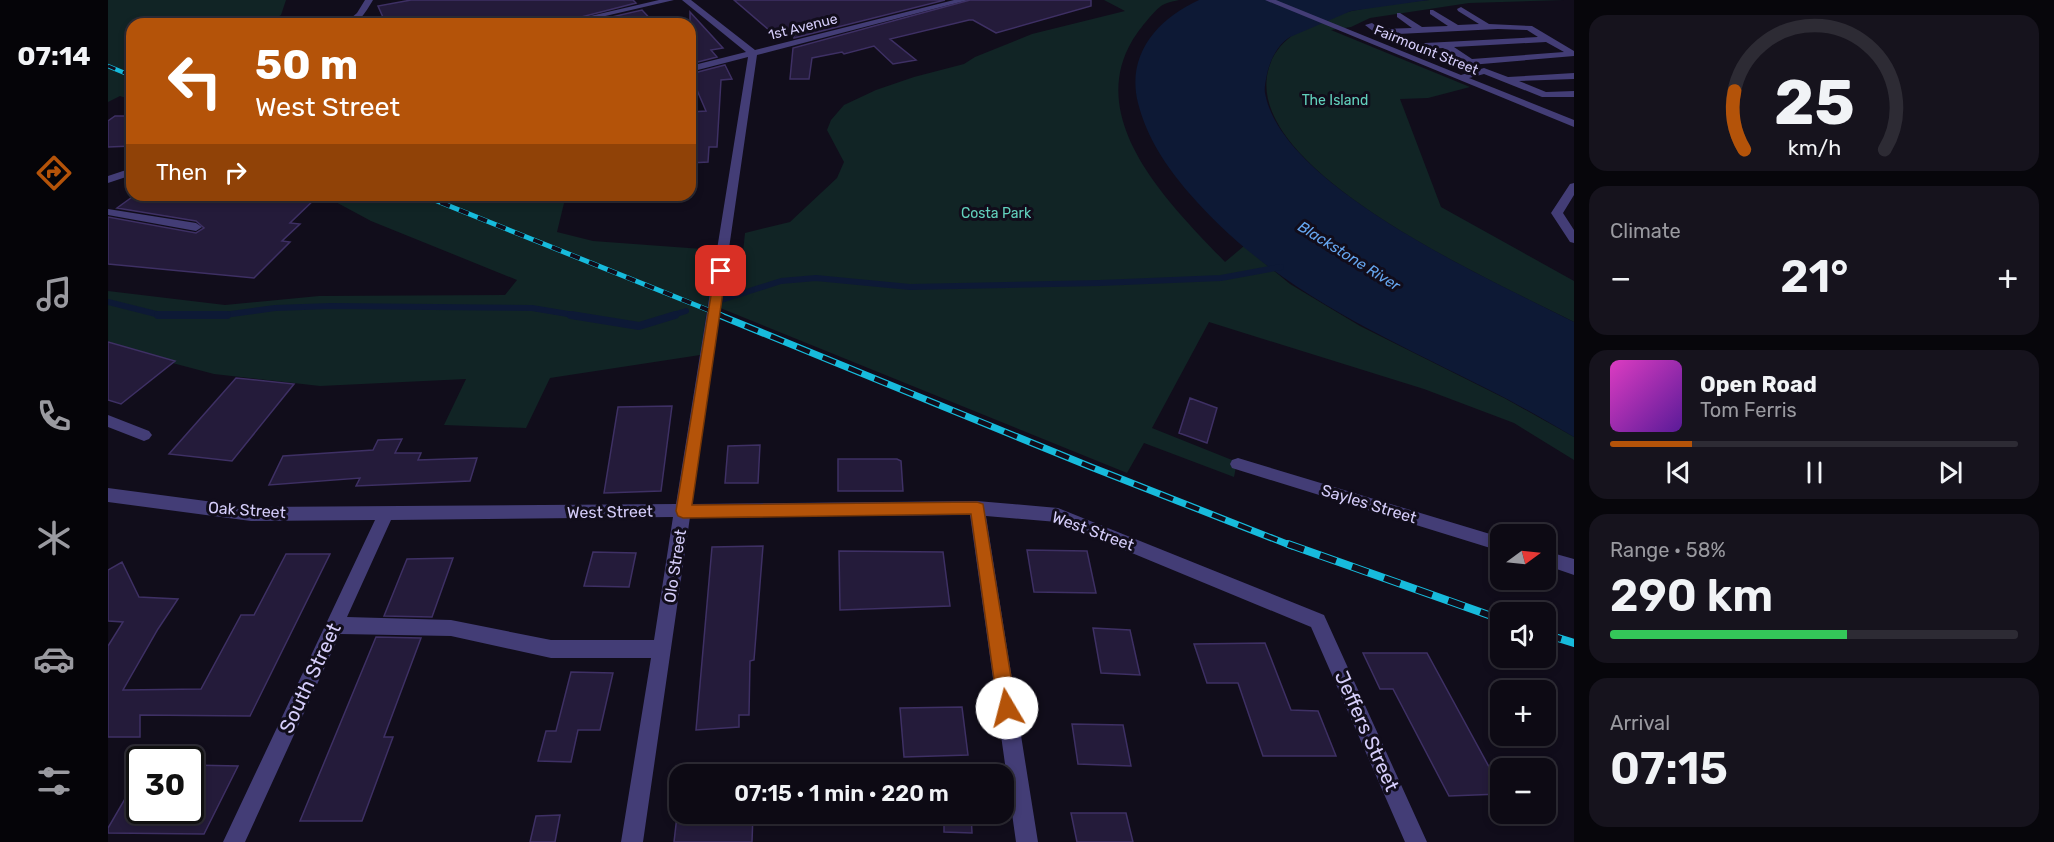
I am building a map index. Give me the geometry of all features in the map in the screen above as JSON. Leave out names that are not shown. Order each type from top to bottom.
[{"type":"street","points":[[356,18],[369,0]]},
{"type":"street","points":[[588,18],[670,0]]},
{"type":"street","points":[[686,0],[753,53]]},
{"type":"street","name":"1st Avenue","points":[[696,67],[964,0]]},
{"type":"street","name":"Fairmount Street","points":[[1269,0],[1574,124]]},
{"type":"street","points":[[1461,9],[1487,26]]},
{"type":"street","points":[[1433,12],[1456,28]]},
{"type":"street","points":[[1400,15],[1420,30]]},
{"type":"street","points":[[1369,26],[1378,32],[1487,26],[1529,28],[1574,54],[1445,63]]},
{"type":"street","points":[[1406,47],[1548,39]]},
{"type":"street","points":[[1445,45],[1484,71],[1545,95],[1574,94]]},
{"type":"street","name":"Olo Street","points":[[632,842],[753,53]]},
{"type":"street","points":[[1460,78],[1484,71]]},
{"type":"street","points":[[1506,80],[1574,76]]},
{"type":"street","points":[[108,180],[126,173]]},
{"type":"street","points":[[1574,186],[1557,213],[1574,239]]},
{"type":"street","points":[[108,212],[196,227]]},
{"type":"street","points":[[108,421],[144,435]]},
{"type":"street","name":"Sayles Street","points":[[1238,464],[1490,541]]},
{"type":"street","name":"Oak Street","points":[[108,495],[251,514],[386,513]]},
{"type":"street","points":[[977,508],[1027,842]]},
{"type":"street","name":"West Street","points":[[386,513],[977,508],[1058,515],[1318,621]]},
{"type":"street","name":"South Street","points":[[234,842],[386,513]]},
{"type":"street","points":[[1556,561],[1574,567]]},
{"type":"street","name":"Jeffers Street","points":[[1318,621],[1416,842]]},
{"type":"street","points":[[335,625],[451,628],[551,649],[663,649]]},
{"type":"green space","points":[[108,0],[286,0],[281,15],[277,18],[126,18],[126,98],[120,96],[108,102]]},
{"type":"green space","name":"Costa Park","points":[[1104,0],[1179,0],[1157,9],[1132,41],[1120,72],[1119,103],[1127,133],[1141,162],[1182,216],[1225,262],[1244,246],[1290,284],[1360,326],[1506,399],[1574,437],[1574,460],[1514,423],[1424,389],[1209,322],[1152,428],[1237,462],[1234,477],[1144,443],[1127,473],[708,303],[700,355],[550,378],[526,428],[444,425],[466,379],[320,386],[214,374],[108,346],[108,291],[225,305],[319,296],[505,295],[517,280],[371,221],[334,201],[565,201],[557,232],[593,241],[743,252],[745,233],[790,222],[837,178],[844,162],[827,130],[831,120],[844,105],[876,90],[914,77],[964,64],[975,57],[1032,34],[1125,11]]},
{"type":"green space","name":"The Island","points":[[1429,0],[1564,0],[1469,3],[1370,18],[1351,27],[1331,30],[1470,87],[1428,98],[1400,99],[1441,207],[1574,281],[1574,322],[1440,254],[1387,222],[1338,188],[1298,151],[1273,114],[1267,76],[1275,55],[1289,38],[1309,25],[1333,16],[1384,5]]},
{"type":"water","name":"Blackstone River","points":[[1199,0],[1429,0],[1351,11],[1290,37],[1278,48],[1272,58],[1265,93],[1280,128],[1309,163],[1349,196],[1396,228],[1446,257],[1574,322],[1574,437],[1507,399],[1338,312],[1298,287],[1260,260],[1223,229],[1189,193],[1165,162],[1152,140],[1142,116],[1135,86],[1141,54],[1148,41],[1170,17]]},
{"type":"building","points":[[411,0],[633,0],[636,3],[577,18],[383,18],[378,6]]},
{"type":"building","points":[[734,0],[945,0],[794,38],[794,33],[777,37]]},
{"type":"building","points":[[970,0],[1091,0],[1091,6],[996,33],[969,20],[890,39],[916,60],[893,64],[874,46],[844,54],[842,52],[812,58],[809,79],[790,79],[793,48]]},
{"type":"building","points":[[642,10],[649,18],[607,18]]},
{"type":"building","points":[[696,19],[723,48],[711,50],[717,57],[696,62]]},
{"type":"building","points":[[725,65],[732,79],[721,80],[717,147],[709,147],[708,162],[696,163],[696,112],[706,111],[696,88],[696,72]]},
{"type":"building","points":[[115,116],[126,116],[126,146],[108,147],[108,121]]},
{"type":"building","points":[[127,201],[313,201],[290,223],[300,224],[282,241],[290,242],[254,278],[108,264],[108,217],[196,233],[204,228],[196,221],[117,208]]},
{"type":"building","points":[[108,342],[175,361],[121,404],[108,400]]},
{"type":"building","points":[[236,378],[294,384],[232,461],[169,454]]},
{"type":"building","points":[[1190,398],[1217,408],[1207,443],[1179,433]]},
{"type":"building","points":[[672,406],[661,491],[604,493],[618,407]]},
{"type":"building","points":[[402,439],[395,453],[421,453],[418,460],[477,458],[470,481],[356,486],[360,478],[269,485],[283,456],[373,450],[378,440]]},
{"type":"building","points":[[760,445],[758,483],[725,483],[728,446]]},
{"type":"building","points":[[838,459],[897,459],[901,461],[903,491],[838,491]]},
{"type":"building","points":[[763,546],[754,660],[750,661],[749,715],[739,715],[739,727],[696,730],[712,547]]},
{"type":"building","points":[[1027,550],[1087,551],[1096,593],[1034,592]]},
{"type":"building","points":[[839,551],[943,552],[950,606],[840,610]]},
{"type":"building","points":[[593,552],[636,553],[629,587],[584,586]]},
{"type":"building","points":[[286,554],[330,554],[250,716],[140,715],[140,737],[108,737],[108,646],[123,622],[108,621],[108,570],[122,562],[139,597],[178,599],[123,690],[201,689],[241,615],[254,615]]},
{"type":"building","points":[[453,558],[432,617],[384,616],[407,559]]},
{"type":"building","points":[[1093,628],[1130,630],[1140,675],[1101,673]]},
{"type":"building","points":[[376,637],[421,638],[384,737],[393,737],[362,821],[300,821]]},
{"type":"building","points":[[1265,643],[1291,710],[1318,711],[1336,756],[1263,756],[1238,683],[1207,683],[1194,644]]},
{"type":"building","points":[[1363,653],[1427,653],[1490,769],[1490,794],[1449,796],[1393,689],[1380,689]]},
{"type":"building","points":[[571,672],[613,673],[600,730],[578,730],[571,762],[538,761],[546,731],[556,731]]},
{"type":"building","points":[[962,707],[968,755],[904,757],[900,708]]},
{"type":"building","points":[[1072,724],[1123,725],[1131,766],[1078,764]]},
{"type":"building","points":[[204,765],[238,766],[204,834],[108,833],[108,828],[126,797],[126,824],[204,824]]},
{"type":"building","points":[[1071,813],[1126,813],[1133,842],[1077,842]]},
{"type":"building","points":[[560,815],[555,842],[530,842],[536,816]]},
{"type":"building","points":[[676,824],[753,824],[752,842],[674,842]]},
{"type":"building","points":[[944,824],[972,824],[972,833],[944,832]]},
{"type":"waterway","points":[[715,302],[781,281],[816,278],[910,287],[1100,283],[1221,278],[1281,267]]},
{"type":"waterway","points":[[108,302],[160,315]]},
{"type":"waterway","points":[[224,315],[275,308],[331,306],[532,308],[580,316]]},
{"type":"waterway","points":[[670,316],[686,311]]},
{"type":"waterway","points":[[160,315],[224,315]]},
{"type":"waterway","points":[[571,315],[639,326],[675,315]]},
{"type":"railway","points":[[108,66],[126,74]]},
{"type":"railway","points":[[437,201],[723,316]]},
{"type":"railway","points":[[719,315],[1091,467],[1292,546]]},
{"type":"railway","points":[[1288,544],[1490,615]]},
{"type":"railway","points":[[1556,637],[1574,643]]},
{"type":"route","points":[[721,271],[683,511],[977,508],[1007,708]]}]
